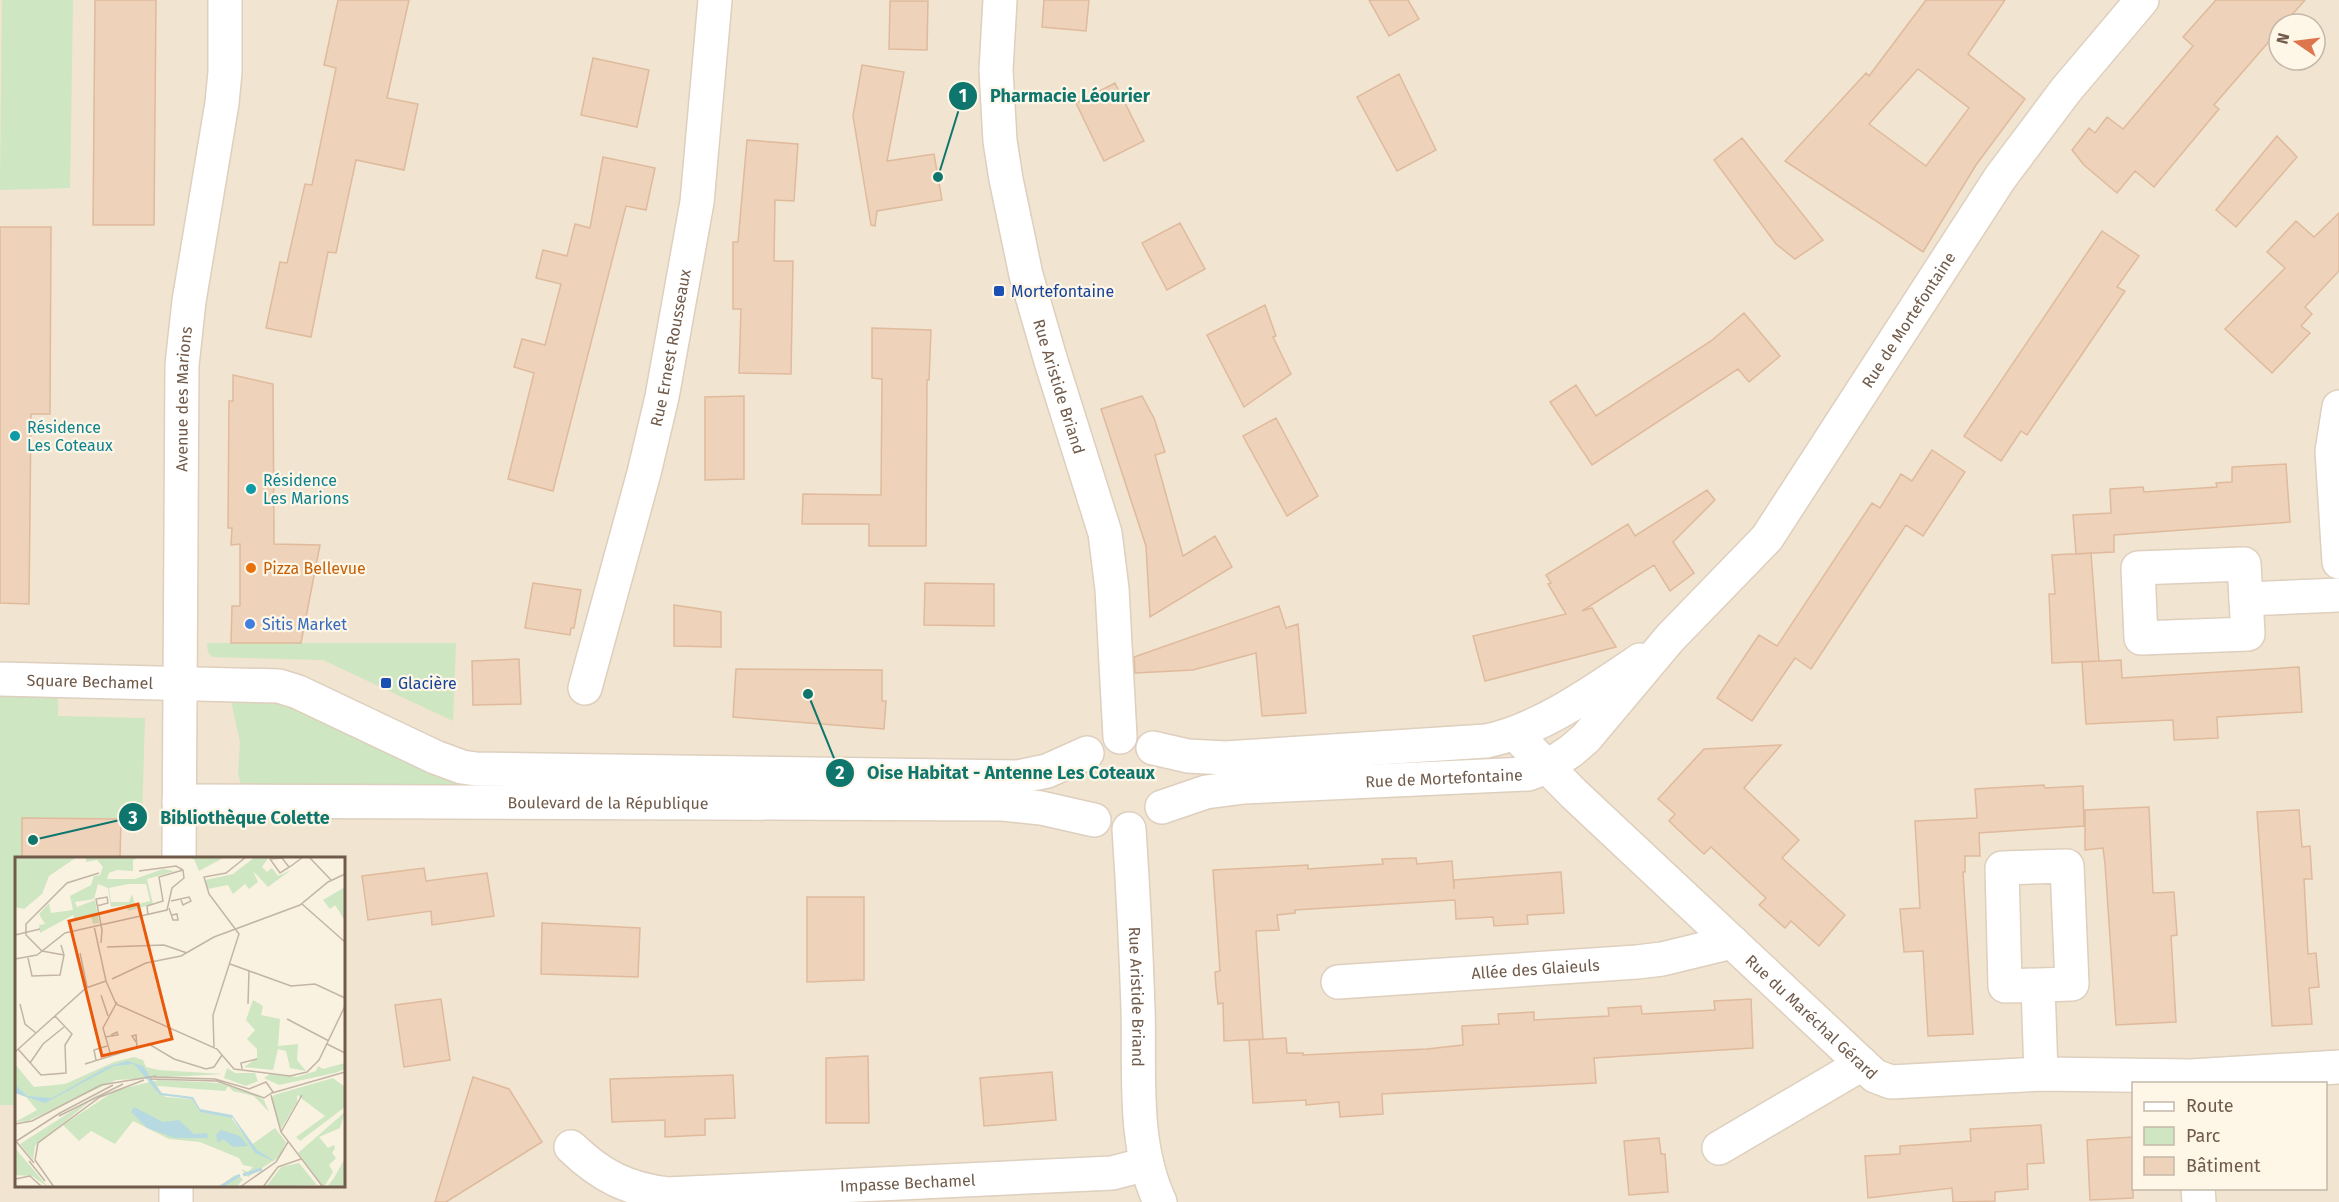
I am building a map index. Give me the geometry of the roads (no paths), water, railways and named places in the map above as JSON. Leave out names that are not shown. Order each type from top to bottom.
[{"type":"street","name":"Avenue des Marions","points":[[179,801],[184,334],[222,103],[225,72],[225,0]]},
{"type":"street","name":"Rue Ernest Rousseaux","points":[[585,688],[644,473],[664,386],[697,202],[715,0]]},
{"type":"street","name":"Rue Aristide Briand","points":[[1000,0],[996,70],[1000,141],[1006,179],[1026,275],[1105,533],[1112,589],[1120,737]]},
{"type":"street","name":"Rue de Mortefontaine","points":[[1162,807],[1189,796],[1220,789],[1518,775],[1547,767],[1572,751],[1586,738],[1670,638],[1767,538],[2000,178],[2066,90],[2142,0]]},
{"type":"street","points":[[2339,407],[2332,452],[2339,562]]},
{"type":"street","points":[[2246,599],[2339,595]]},
{"type":"street","name":"Rue de Mortefontaine","points":[[1153,748],[1188,756],[1224,758],[1486,741],[1515,734],[1612,679],[1670,638]]},
{"type":"street","name":"Square Bechamel","points":[[0,679],[180,683]]},
{"type":"street","name":"Boulevard de la République","points":[[180,683],[267,685],[289,688],[435,757],[462,767],[476,769],[1018,777],[1047,771],[1087,753]]},
{"type":"street","name":"Rue du Maréchal Gérard","points":[[1515,734],[1547,767],[1875,1076],[1891,1082],[2041,1074],[2192,1080],[2339,1067]]},
{"type":"street","points":[[1120,737],[1134,738],[1153,748],[1162,759],[1169,780],[1168,794],[1162,807],[1147,822],[1129,829],[1114,829],[1094,820],[1080,802],[1077,788],[1080,766],[1087,753],[1105,740],[1120,737]]},
{"type":"street","name":"Boulevard de la République","points":[[179,801],[1003,804],[1061,811],[1094,820]]},
{"type":"street","points":[[179,801],[179,857]]},
{"type":"street","name":"Rue Aristide Briand","points":[[1129,829],[1138,1007],[1139,1090],[1147,1164],[1160,1202]]},
{"type":"street","name":"Allée des Glaieuls","points":[[1338,982],[1662,960],[1732,942]]},
{"type":"street","points":[[2038,985],[2041,1074]]},
{"type":"street","points":[[1719,1148],[1862,1064]]},
{"type":"street","name":"Impasse Bechamel","points":[[571,1147],[590,1165],[606,1175],[646,1191],[668,1194],[1112,1173],[1147,1164]]},
{"type":"place","name":"Pharmacie Léourier","points":[[938,177]]},
{"type":"place","name":"Mortefontaine","points":[[999,291]]},
{"type":"place","name":"Résidence Les Coteaux","points":[[15,436]]},
{"type":"place","name":"Résidence Les Marions","points":[[251,489]]},
{"type":"place","name":"Pizza Bellevue","points":[[251,568]]},
{"type":"place","name":"Sitis Market","points":[[250,624]]},
{"type":"place","name":"Glacière","points":[[386,683]]},
{"type":"place","name":"Oise Habitat - Antenne Les Coteaux","points":[[808,694]]},
{"type":"place","name":"Bibliothèque Colette","points":[[33,840]]}]
